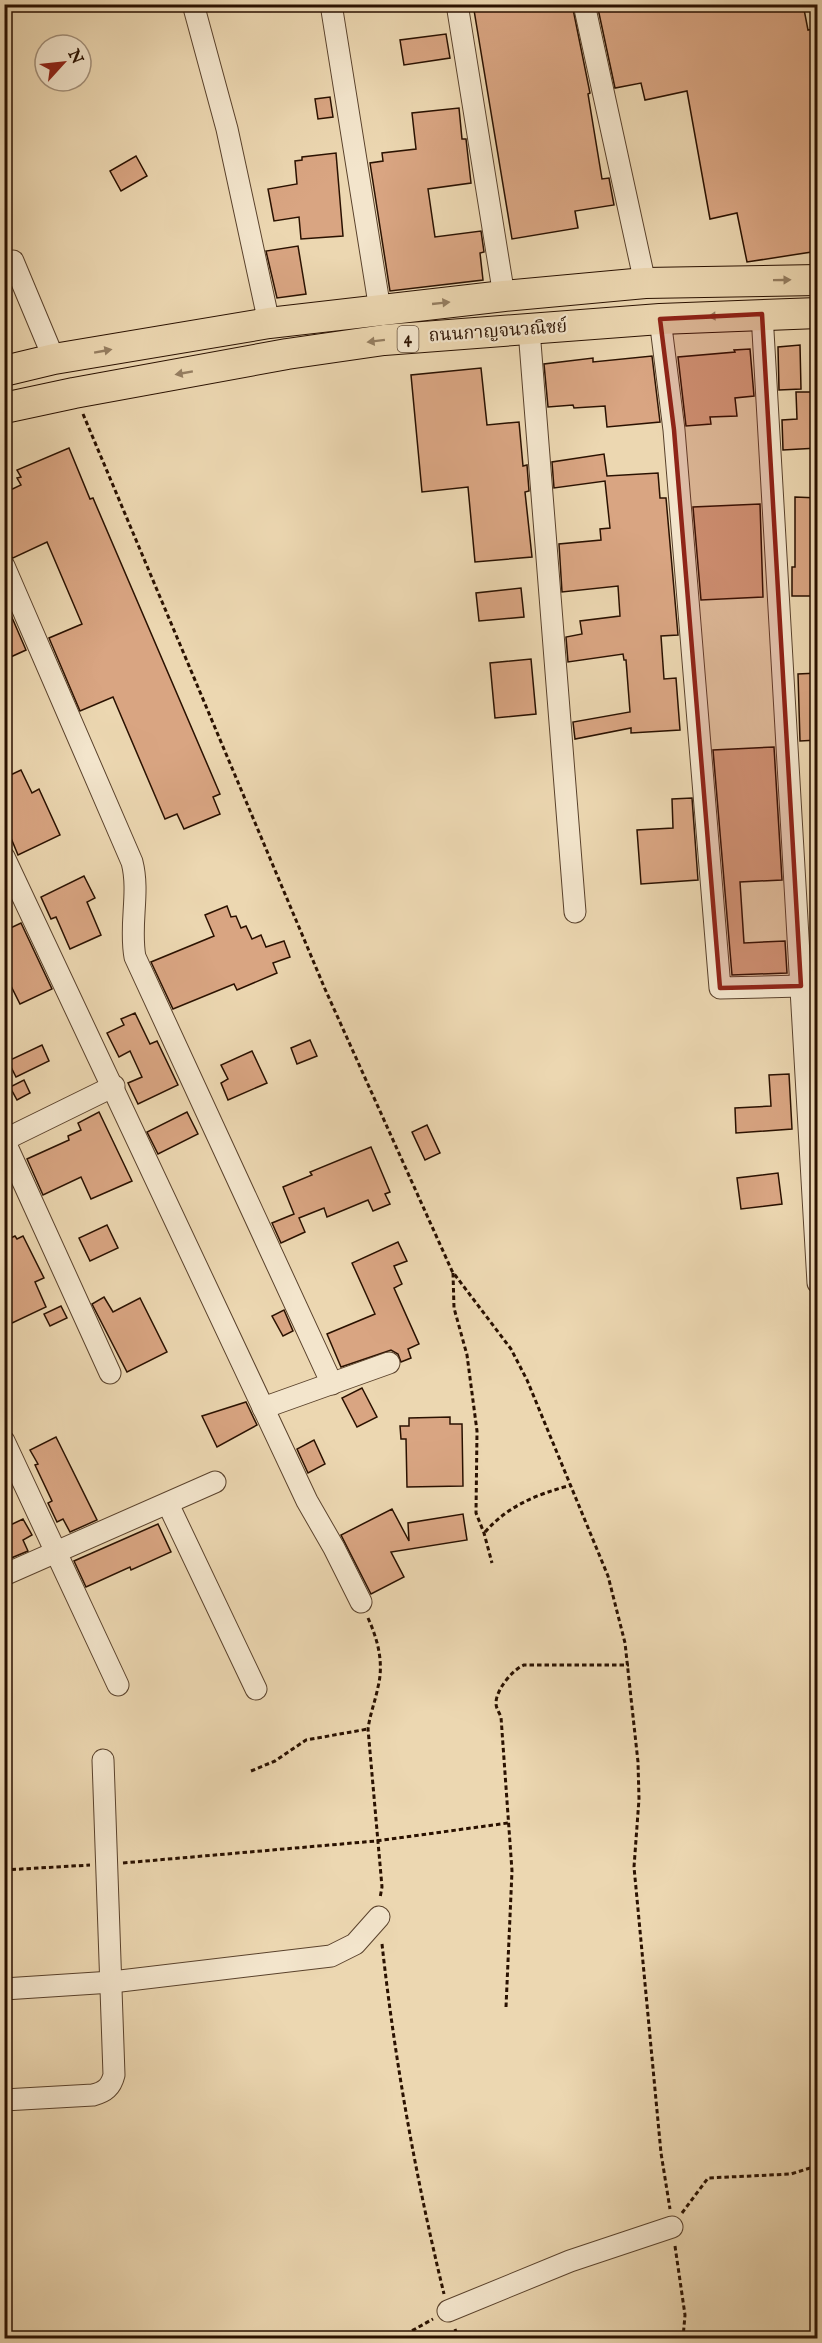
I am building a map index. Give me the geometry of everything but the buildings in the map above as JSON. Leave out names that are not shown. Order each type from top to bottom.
[{"type":"highway","name":"ถนนกาญจนวณิชย์","points":[[4,371],[54,359],[269,323],[504,296],[645,283],[818,280]]},
{"type":"highway","name":"ถนนกาญจนวณิชย์","points":[[4,408],[287,354],[384,340],[660,319],[818,313]]},
{"type":"street","points":[[193,4],[227,129],[269,323]]},
{"type":"street","points":[[332,4],[380,310]]},
{"type":"street","points":[[457,4],[504,296]]},
{"type":"street","points":[[584,4],[645,283]]},
{"type":"street","points":[[14,261],[54,359]]},
{"type":"street","points":[[762,314],[818,1283]]},
{"type":"street","points":[[660,319],[674,430],[720,988],[801,986]]},
{"type":"street","points":[[529,330],[575,912]]},
{"type":"street","points":[[4,566],[132,862],[136,885],[132,940],[135,957],[333,1384]]},
{"type":"street","points":[[4,857],[114,1086],[307,1501],[361,1602]]},
{"type":"street","points":[[110,1373],[4,1140],[114,1086]]},
{"type":"street","points":[[263,1408],[389,1363]]},
{"type":"street","points":[[4,1441],[118,1685]]},
{"type":"street","points":[[4,1575],[214,1482]]},
{"type":"street","points":[[168,1504],[256,1689]]},
{"type":"street","points":[[4,2100],[93,2095],[104,2092],[112,2082],[114,2075],[112,1982],[103,1760]]},
{"type":"street","points":[[4,1989],[112,1982],[331,1956],[355,1944],[379,1917]]},
{"type":"street","points":[[448,2311],[570,2261],[672,2227]]},
{"type":"path","points":[[74,393],[325,989],[452,1272],[511,1349],[527,1380],[608,1576],[622,1623],[629,1665],[639,1771],[634,1867],[661,2153]]},
{"type":"path","points":[[452,1272],[454,1308],[467,1355],[477,1431],[476,1513],[492,1563]]},
{"type":"path","points":[[484,1533],[504,1512],[546,1492],[571,1485]]},
{"type":"path","points":[[361,1602],[375,1634],[381,1664],[368,1729],[376,1841],[382,1887],[379,1917],[391,2023],[419,2187],[448,2311],[458,2338]]},
{"type":"path","points":[[506,2007],[512,1871],[501,1717],[496,1702],[510,1674],[520,1666],[531,1664],[629,1665]]},
{"type":"path","points":[[252,1771],[275,1761],[306,1740],[368,1729]]},
{"type":"path","points":[[4,1870],[107,1864],[376,1841],[508,1823]]},
{"type":"path","points":[[672,2227],[708,2178],[791,2174],[813,2167],[818,2170]]},
{"type":"path","points":[[399,2338],[448,2311]]},
{"type":"highlighted area","points":[[762,314],[801,986],[720,988],[674,430],[660,319]]}]
